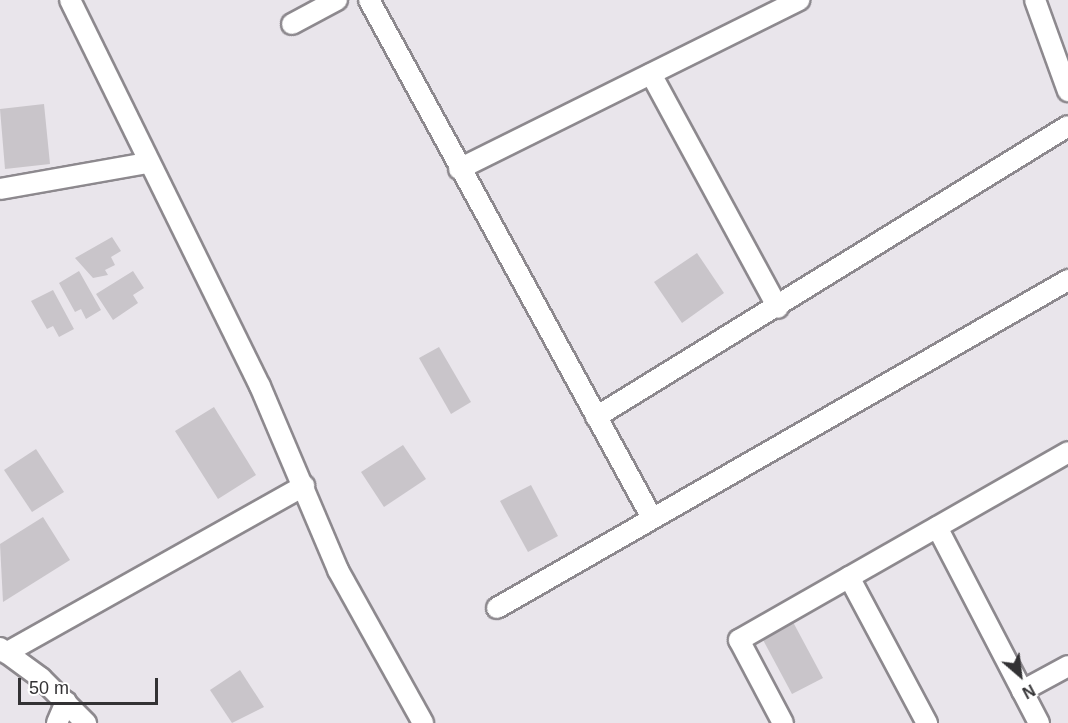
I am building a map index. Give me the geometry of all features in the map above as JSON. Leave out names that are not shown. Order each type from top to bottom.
[{"type":"street","points":[[292,24],[337,0]]},
{"type":"street","points":[[369,0],[459,169],[652,518]]},
{"type":"street","points":[[459,169],[799,0]]},
{"type":"street","points":[[1035,0],[1068,91]]},
{"type":"street","points":[[77,2],[148,163],[304,486],[365,626],[423,723]]},
{"type":"street","points":[[651,74],[778,308]]},
{"type":"street","points":[[596,417],[778,308],[1068,126]]},
{"type":"street","points":[[0,189],[148,163]]},
{"type":"street","points":[[497,608],[1068,280]]},
{"type":"street","points":[[783,723],[739,640],[1068,452]]},
{"type":"street","points":[[86,723],[66,702],[3,650],[304,486]]},
{"type":"street","points":[[937,527],[1039,723]]},
{"type":"street","points":[[849,577],[927,723]]},
{"type":"street","points":[[1022,691],[1068,666]]},
{"type":"street","points":[[57,723],[66,702]]},
{"type":"building","points":[[44,104],[50,164],[5,169],[0,109]]},
{"type":"building","points":[[112,237],[121,251],[111,257],[115,265],[105,270],[108,275],[93,278],[75,258]]},
{"type":"building","points":[[697,253],[724,293],[682,323],[654,282]]},
{"type":"building","points":[[79,271],[101,310],[86,319],[81,309],[75,312],[59,283]]},
{"type":"building","points":[[133,271],[144,288],[133,295],[138,303],[113,320],[96,294]]},
{"type":"building","points":[[53,290],[74,329],[59,337],[53,326],[47,329],[31,301]]},
{"type":"building","points":[[439,347],[471,402],[451,414],[419,358]]},
{"type":"building","points":[[214,407],[256,475],[218,499],[175,431]]},
{"type":"building","points":[[403,445],[426,479],[384,507],[361,472]]},
{"type":"building","points":[[36,449],[64,492],[32,512],[4,470]]},
{"type":"building","points":[[531,485],[558,536],[528,552],[500,501]]},
{"type":"building","points":[[43,517],[70,560],[3,602],[0,544]]},
{"type":"building","points":[[793,622],[823,678],[792,694],[762,638]]},
{"type":"building","points":[[240,670],[264,707],[232,723],[210,690]]}]
